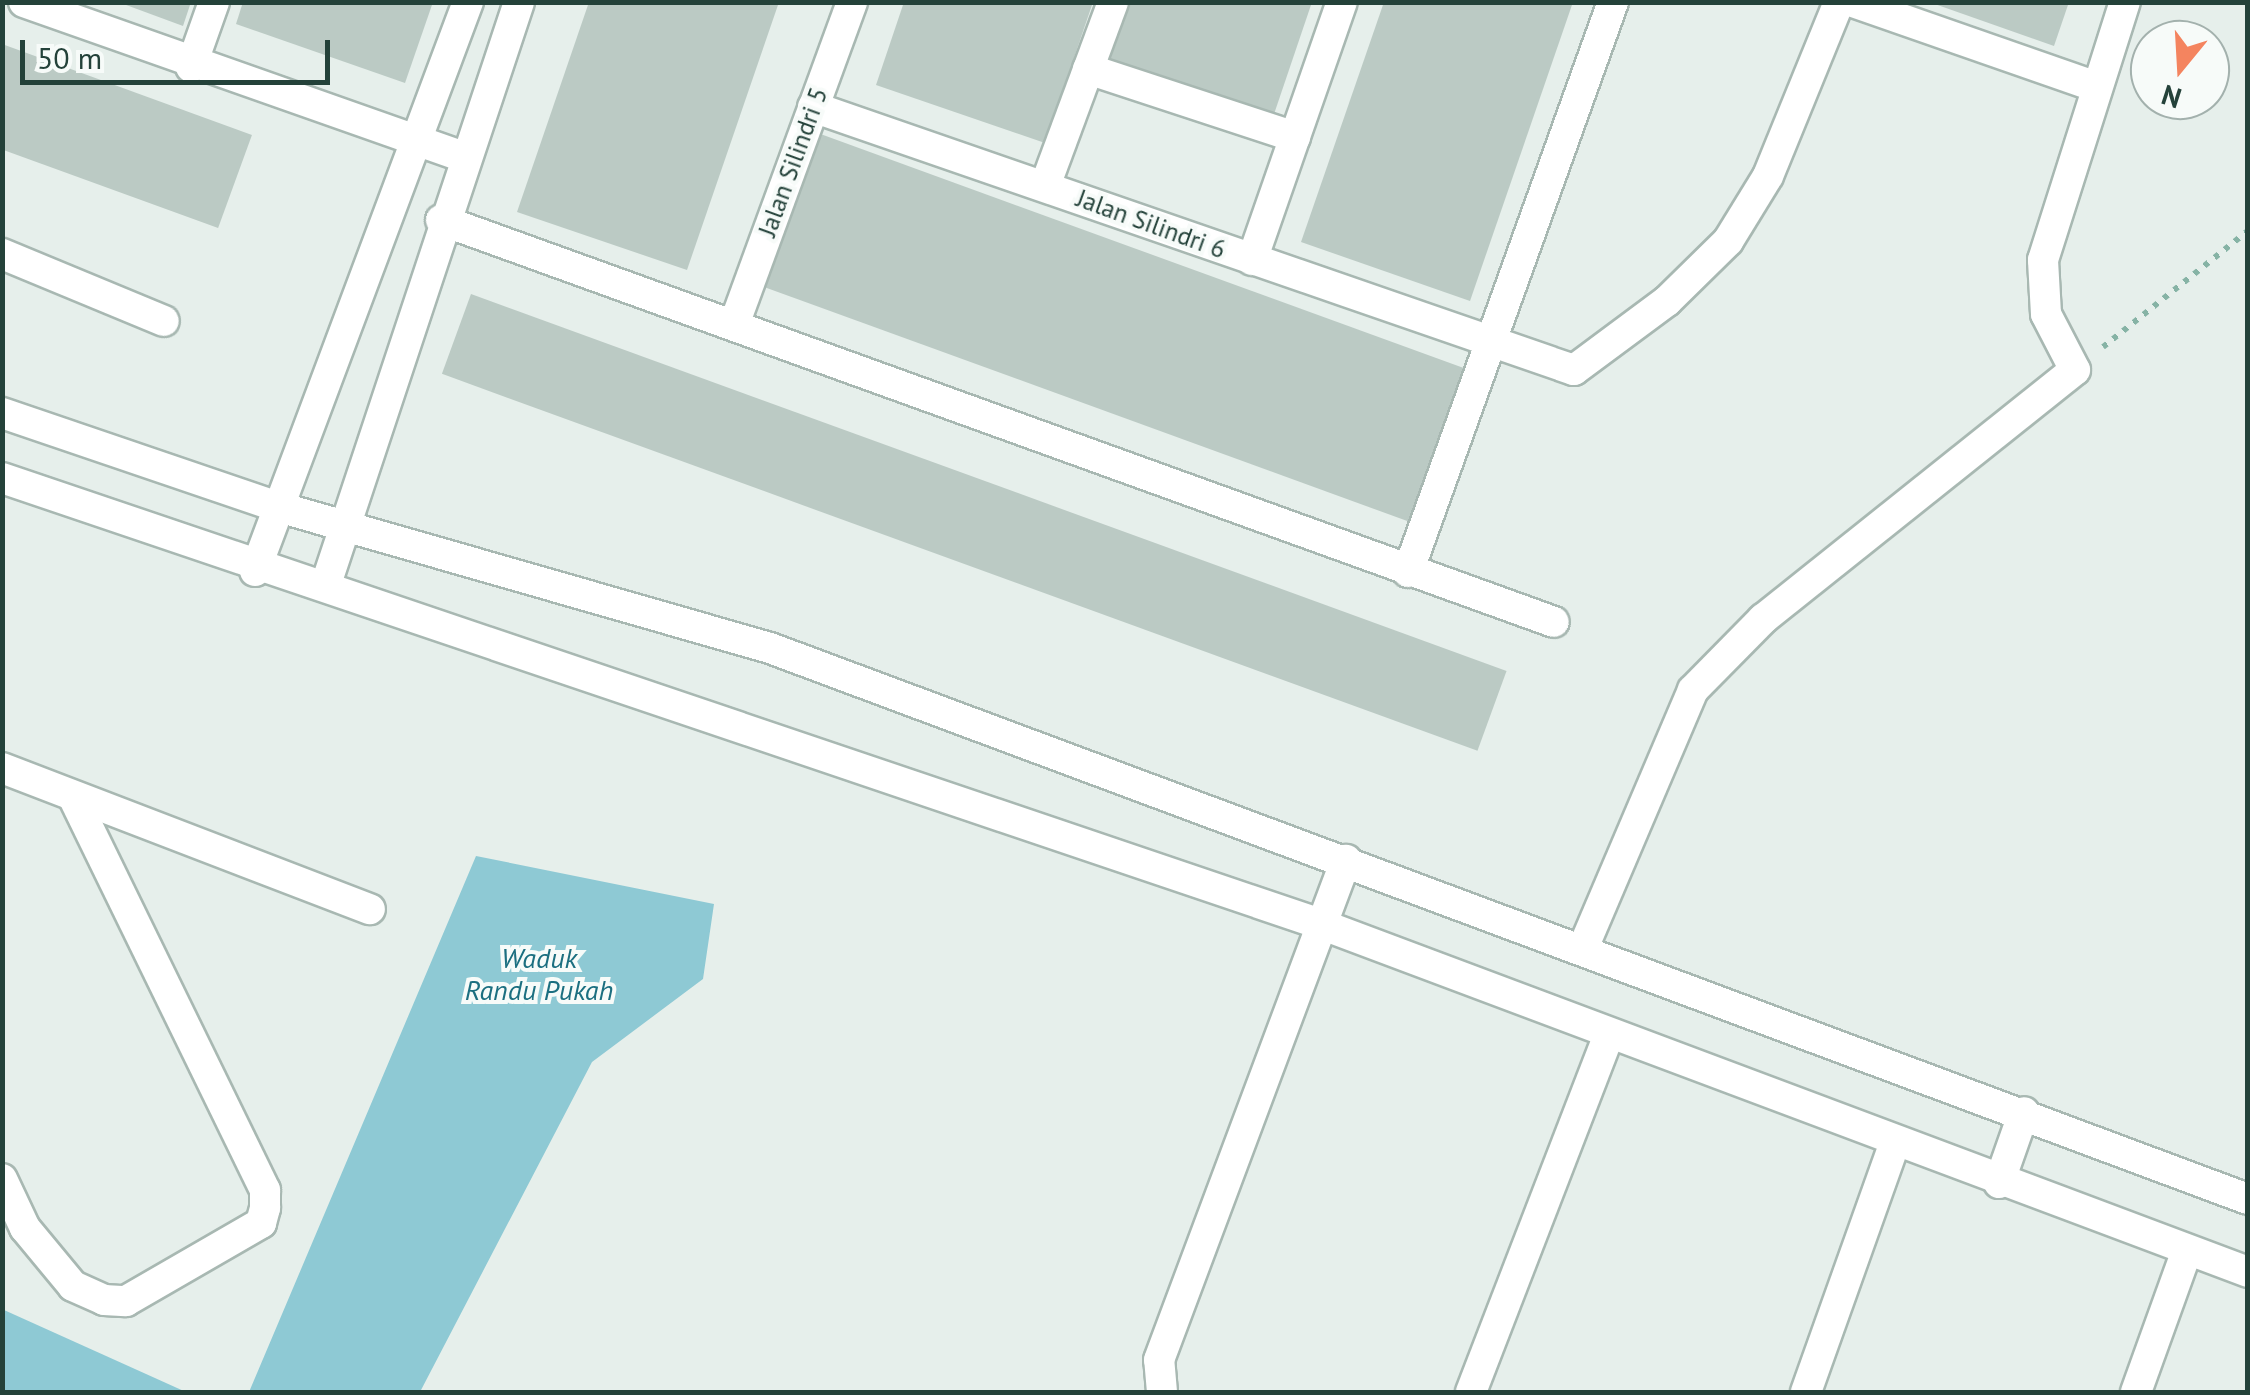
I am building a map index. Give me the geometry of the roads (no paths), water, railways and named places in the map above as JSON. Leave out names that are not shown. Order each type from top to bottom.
[{"type":"street","points":[[24,2],[191,66],[461,156]]},
{"type":"street","points":[[191,66],[214,2]]},
{"type":"street","points":[[255,570],[275,506],[468,2]]},
{"type":"street","points":[[326,584],[461,156],[519,2]]},
{"type":"street","name":"Jalan Silindri 5","points":[[734,322],[852,2]]},
{"type":"street","points":[[1044,186],[1114,2]]},
{"type":"street","points":[[1252,260],[1342,2]]},
{"type":"street","points":[[1408,572],[1487,342],[1613,2]]},
{"type":"street","name":"Jalan Silindri 6","points":[[814,108],[1574,370],[1667,301],[1728,241],[1768,176],[1840,2]]},
{"type":"street","points":[[1853,2],[2094,86]]},
{"type":"street","points":[[1583,948],[1693,690],[1763,619],[2075,370],[2046,314],[2043,260],[2094,86],[2125,2]]},
{"type":"street","points":[[1088,69],[1295,137]]},
{"type":"street","points":[[441,220],[734,322],[1408,572],[1554,622]]},
{"type":"street","points":[[2,254],[164,320]]},
{"type":"street","points":[[2,413],[275,506],[770,648],[2024,1112],[2248,1199]]},
{"type":"street","points":[[2,478],[255,570],[326,584],[1323,925],[1608,1038],[2248,1272]]},
{"type":"street","points":[[2,768],[370,910]]},
{"type":"street","points":[[2,1180],[14,1228],[73,1286],[126,1301],[261,1224],[265,1190],[74,798]]},
{"type":"street","points":[[1162,1392],[1159,1360],[1346,860]]},
{"type":"street","points":[[1471,1392],[1608,1038]]},
{"type":"street","points":[[1999,1182],[2024,1112]]},
{"type":"street","points":[[1806,1392],[1895,1142]]},
{"type":"street","points":[[2136,1392],[2187,1250]]},
{"type":"water","name":"Waduk Randu Pukah","points":[[476,856],[714,904],[703,979],[592,1062],[420,1392],[249,1392]]},
{"type":"water","points":[[4,1310],[186,1392],[3,1392]]}]
